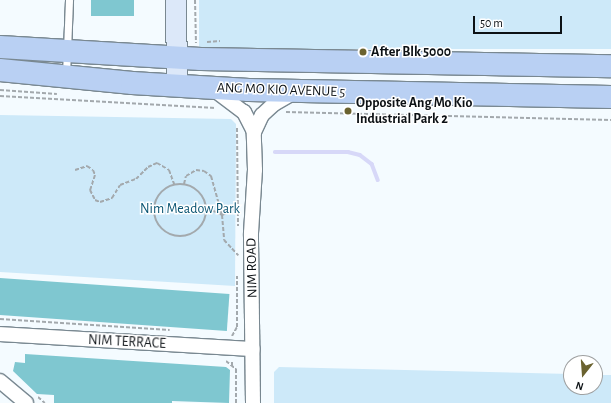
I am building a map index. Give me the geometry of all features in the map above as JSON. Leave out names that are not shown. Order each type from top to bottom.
[{"type":"main road","name":"ANG MO KIO AVENUE 5","points":[[0,47],[178,58],[611,66]]},
{"type":"main road","name":"ANG MO KIO AVENUE 5","points":[[0,70],[212,88],[611,97]]},
{"type":"street","points":[[176,0],[178,58],[177,86]]},
{"type":"street","points":[[212,88],[244,112],[254,132]]},
{"type":"street","points":[[254,132],[262,115],[274,104],[297,91]]},
{"type":"street","name":"NIM ROAD","points":[[253,403],[251,233],[255,170],[254,132]]},
{"type":"street","name":"NIM TERRACE","points":[[0,334],[229,342],[253,349]]},
{"type":"street","points":[[0,381],[26,403]]},
{"type":"lane","points":[[66,75],[69,0]]},
{"type":"path","points":[[195,0],[196,45]]},
{"type":"path","points":[[0,96],[224,109]]},
{"type":"path","points":[[281,112],[611,120]]},
{"type":"path","points":[[237,123],[238,231]]},
{"type":"path","points":[[75,170],[88,166],[92,170],[95,175],[90,190],[95,200],[100,202],[112,198],[120,185],[136,179],[148,167],[157,163],[169,170],[174,184]]},
{"type":"path","points":[[184,184],[186,176],[196,170],[204,171],[211,176],[222,215],[224,240],[238,254]]},
{"type":"path","points":[[174,184],[184,184],[195,188],[203,197],[207,208],[202,225],[188,236],[176,237],[165,232],[157,224],[153,212],[155,201],[161,191],[174,184]]},
{"type":"path","points":[[207,208],[222,215]]},
{"type":"path","points":[[222,215],[237,208]]},
{"type":"path","points":[[238,247],[238,262]]},
{"type":"path","points":[[236,403],[229,342],[232,332],[237,327],[238,269]]},
{"type":"path","points":[[0,319],[171,330]]},
{"type":"path","points":[[229,342],[232,332]]},
{"type":"green space","points":[[199,0],[611,0],[611,49],[199,49]]},
{"type":"green space","name":"Nim Meadow Park","points":[[0,115],[231,119],[236,124],[235,286],[0,272]]},
{"type":"green space","points":[[279,367],[563,374],[563,395],[603,395],[603,375],[611,375],[611,403],[274,403],[274,372]]},
{"type":"building","points":[[91,0],[134,0],[134,16],[91,16]]},
{"type":"building","points":[[0,278],[229,294],[227,331],[0,315]]},
{"type":"building","points":[[25,354],[226,367],[230,370],[229,403],[172,401],[172,403],[54,403],[54,395],[37,394],[13,371],[15,362],[25,363]]},
{"type":"waterway","points":[[275,152],[348,152],[360,155],[372,164],[378,180]]},
{"type":"place","name":"After Blk 5000","points":[[363,52]]},
{"type":"place","name":"Opposite Ang Mo Kio Industrial Park 2","points":[[348,111]]}]
